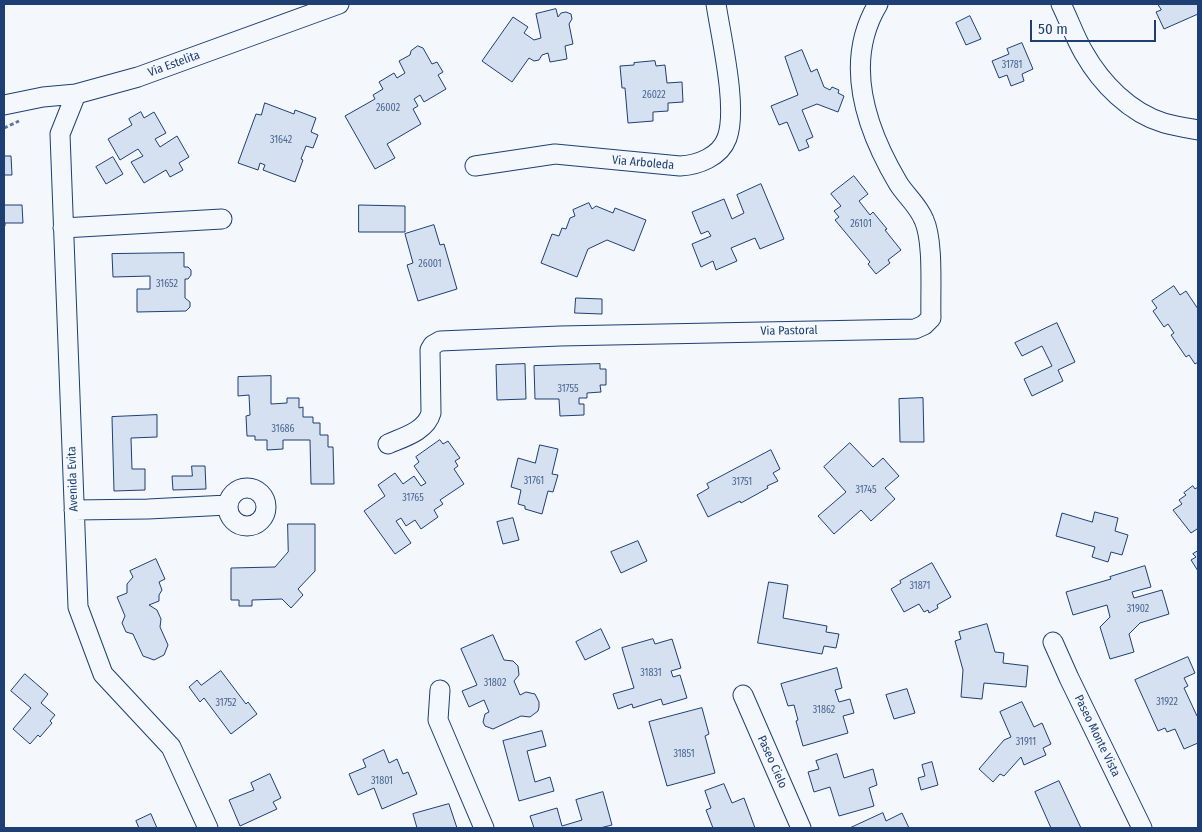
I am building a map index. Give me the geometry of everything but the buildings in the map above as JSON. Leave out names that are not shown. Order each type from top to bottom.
[{"type":"street","name":"Via Estelita","points":[[4,105],[43,97],[76,94],[138,77],[339,4]]},
{"type":"street","name":"Via Arboleda","points":[[474,166],[555,154],[680,166],[694,165],[707,159],[718,150],[727,138],[730,116],[730,92],[716,4]]},
{"type":"street","name":"Via Pastoral","points":[[388,444],[424,427],[429,421],[431,413],[430,350],[433,345],[440,342],[560,336],[915,329],[924,325],[931,318],[929,236],[924,220],[914,202],[900,186],[887,164],[873,130],[862,95],[859,74],[861,51],[866,31],[878,4]]},
{"type":"street","points":[[1061,4],[1084,53],[1103,81],[1119,98],[1141,112],[1162,122],[1198,130]]},
{"type":"street","name":"Avenida Evita","points":[[76,94],[60,134],[78,607],[103,674],[171,747],[208,828]]},
{"type":"street","points":[[63,228],[222,219]]},
{"type":"street","points":[[74,510],[228,505]]},
{"type":"street","name":"Paseo Monte Vista","points":[[1053,642],[1142,828]]},
{"type":"street","points":[[440,690],[438,720],[481,821]]},
{"type":"street","name":"Paseo Cielo","points":[[743,695],[801,828]]}]
